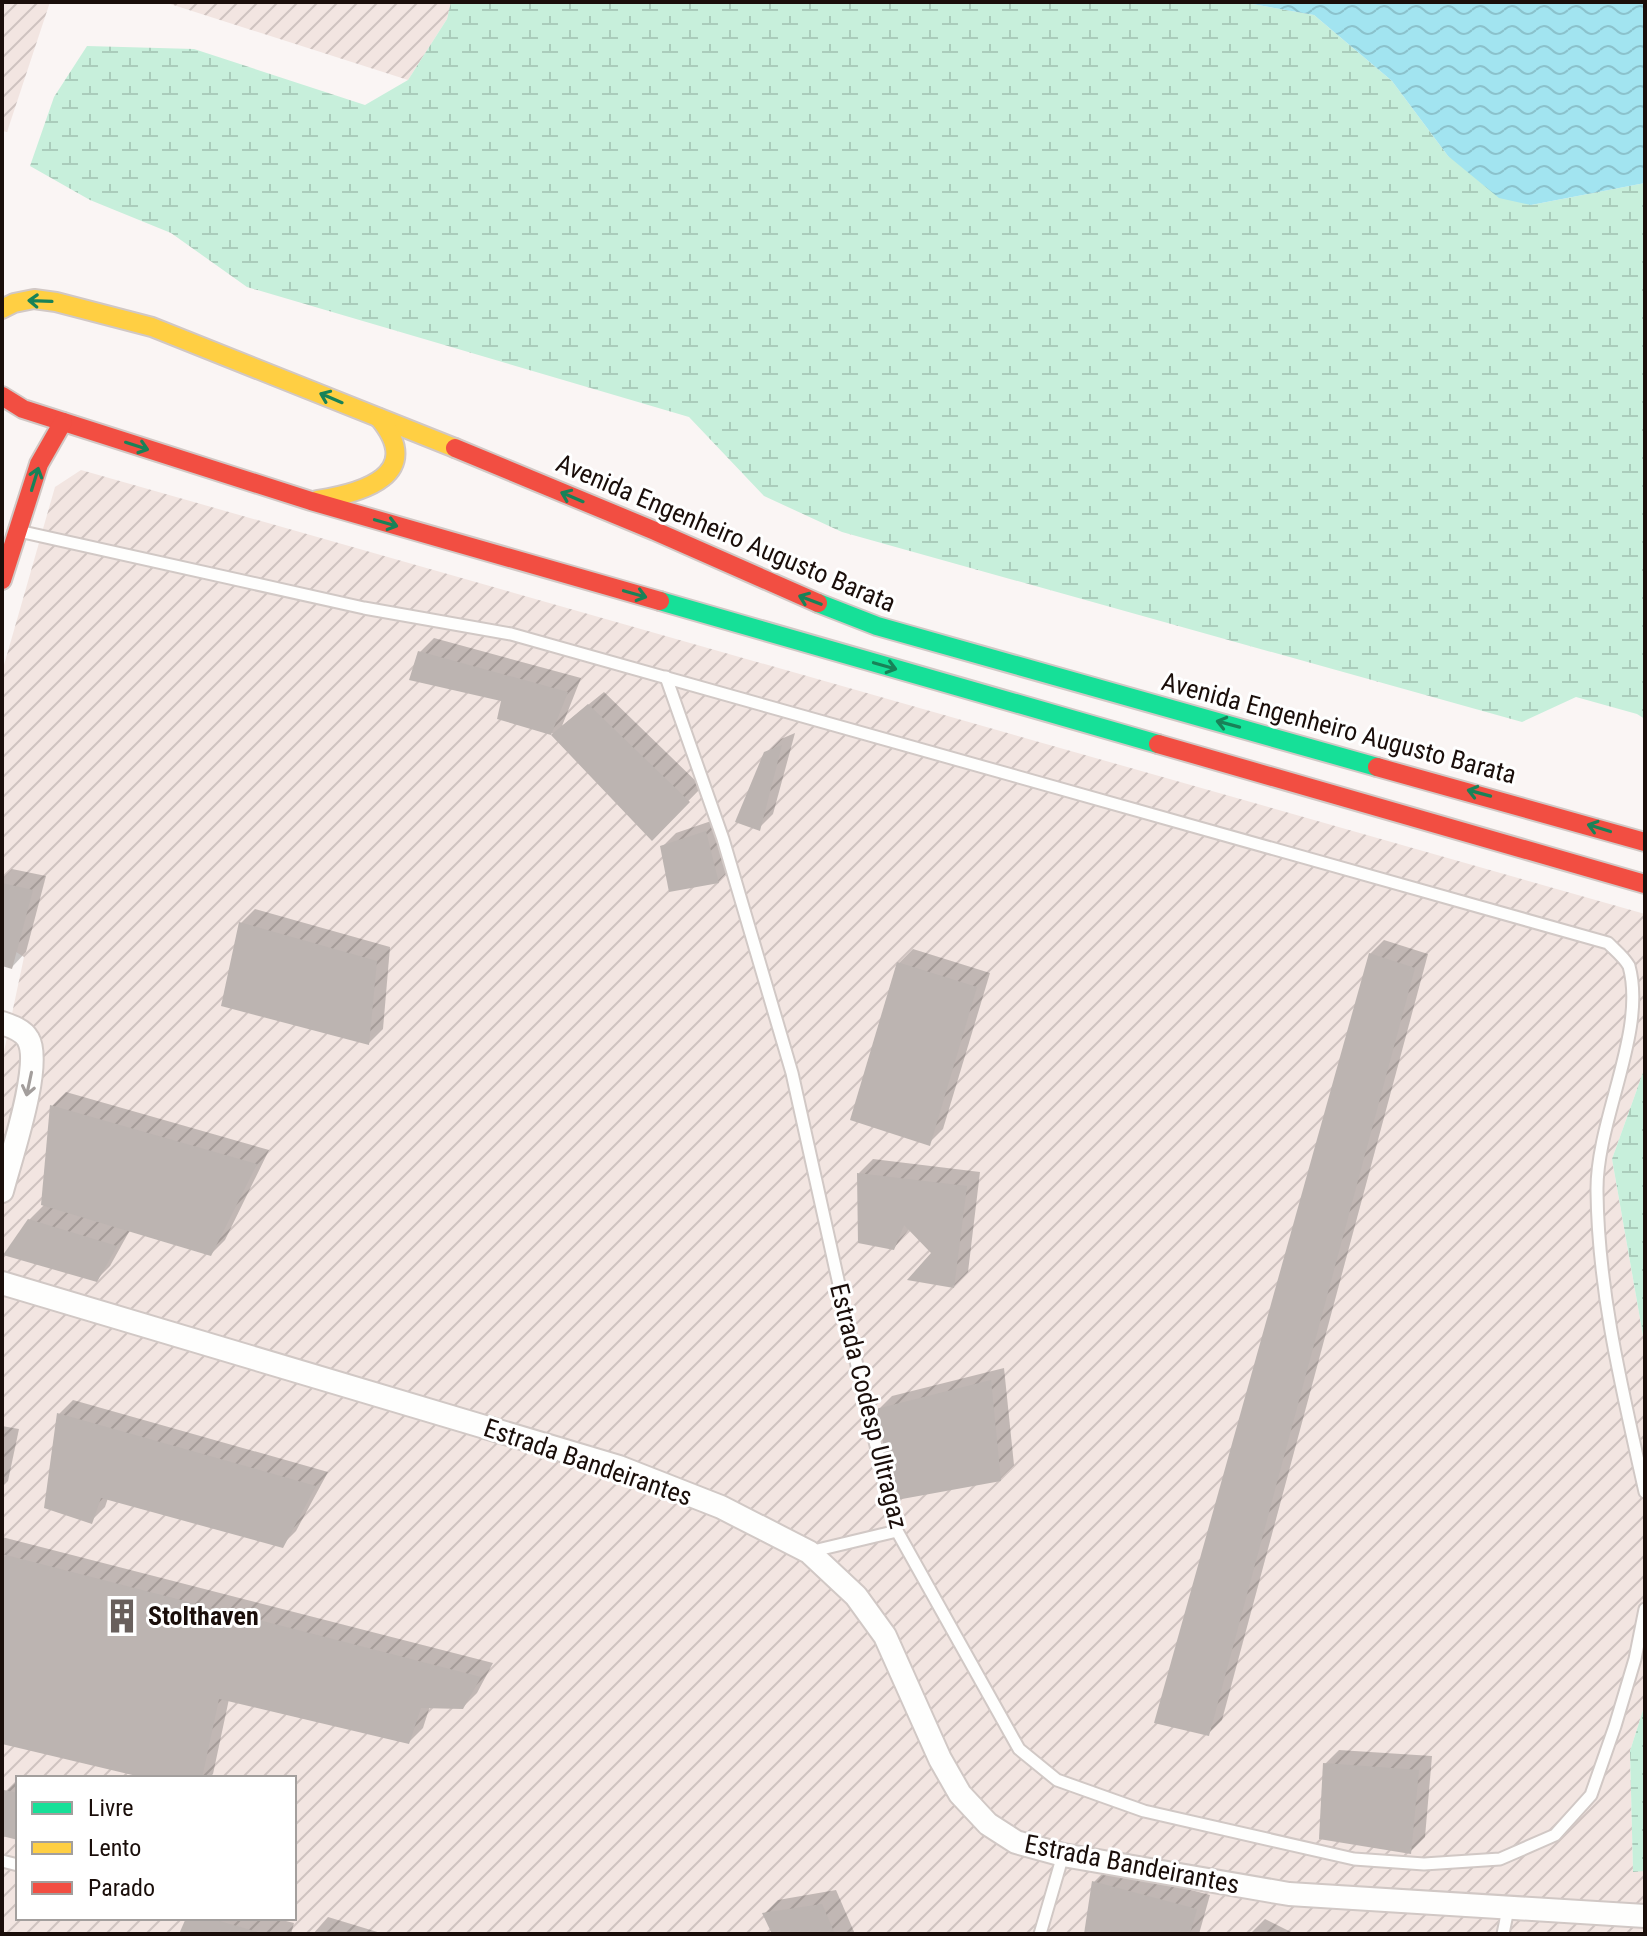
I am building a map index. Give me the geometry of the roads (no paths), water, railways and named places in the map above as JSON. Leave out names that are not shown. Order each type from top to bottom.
[{"type":"main road","name":"Avenida Engenheiro Augusto Barata","points":[[2,309],[34,299],[152,327],[655,531],[789,592],[877,626],[1645,842]]},
{"type":"main road","points":[[2,396],[23,409],[311,501],[1645,884]]},
{"type":"main road","points":[[311,501],[359,493],[385,479],[396,454],[392,434],[379,418]]},
{"type":"main road","points":[[2,580],[39,464],[63,422]]},
{"type":"street","points":[[2,1023],[26,1035],[33,1049],[32,1075],[2,1191]]},
{"type":"street","name":"Estrada Bandeirantes","points":[[2,1283],[619,1467],[721,1507],[809,1552],[856,1596],[885,1636],[940,1759],[960,1794],[988,1824],[1016,1842],[1063,1855],[1289,1894],[1645,1916]]},
{"type":"lane","points":[[19,531],[364,608],[511,634],[1608,943],[1628,963],[1638,989],[1638,1024],[1602,1148],[1597,1188],[1600,1241],[1611,1340],[1645,1492]]},
{"type":"lane","name":"Estrada Codesp Ultragaz","points":[[666,677],[723,839],[792,1073],[872,1434],[897,1531],[1019,1749],[1057,1780],[1144,1811],[1354,1859],[1424,1864],[1500,1859],[1555,1835],[1591,1795],[1635,1659],[1645,1609]]},
{"type":"lane","points":[[809,1552],[897,1531]]},
{"type":"lane","points":[[1040,1934],[1063,1855]]},
{"type":"lane","points":[[1503,1934],[1508,1909]]},
{"type":"water","points":[[1241,2],[1645,2],[1645,183],[1531,205],[1499,198],[1448,156],[1392,81],[1314,15]]},
{"type":"place","name":"Stolthaven","points":[[122,1616]]}]
